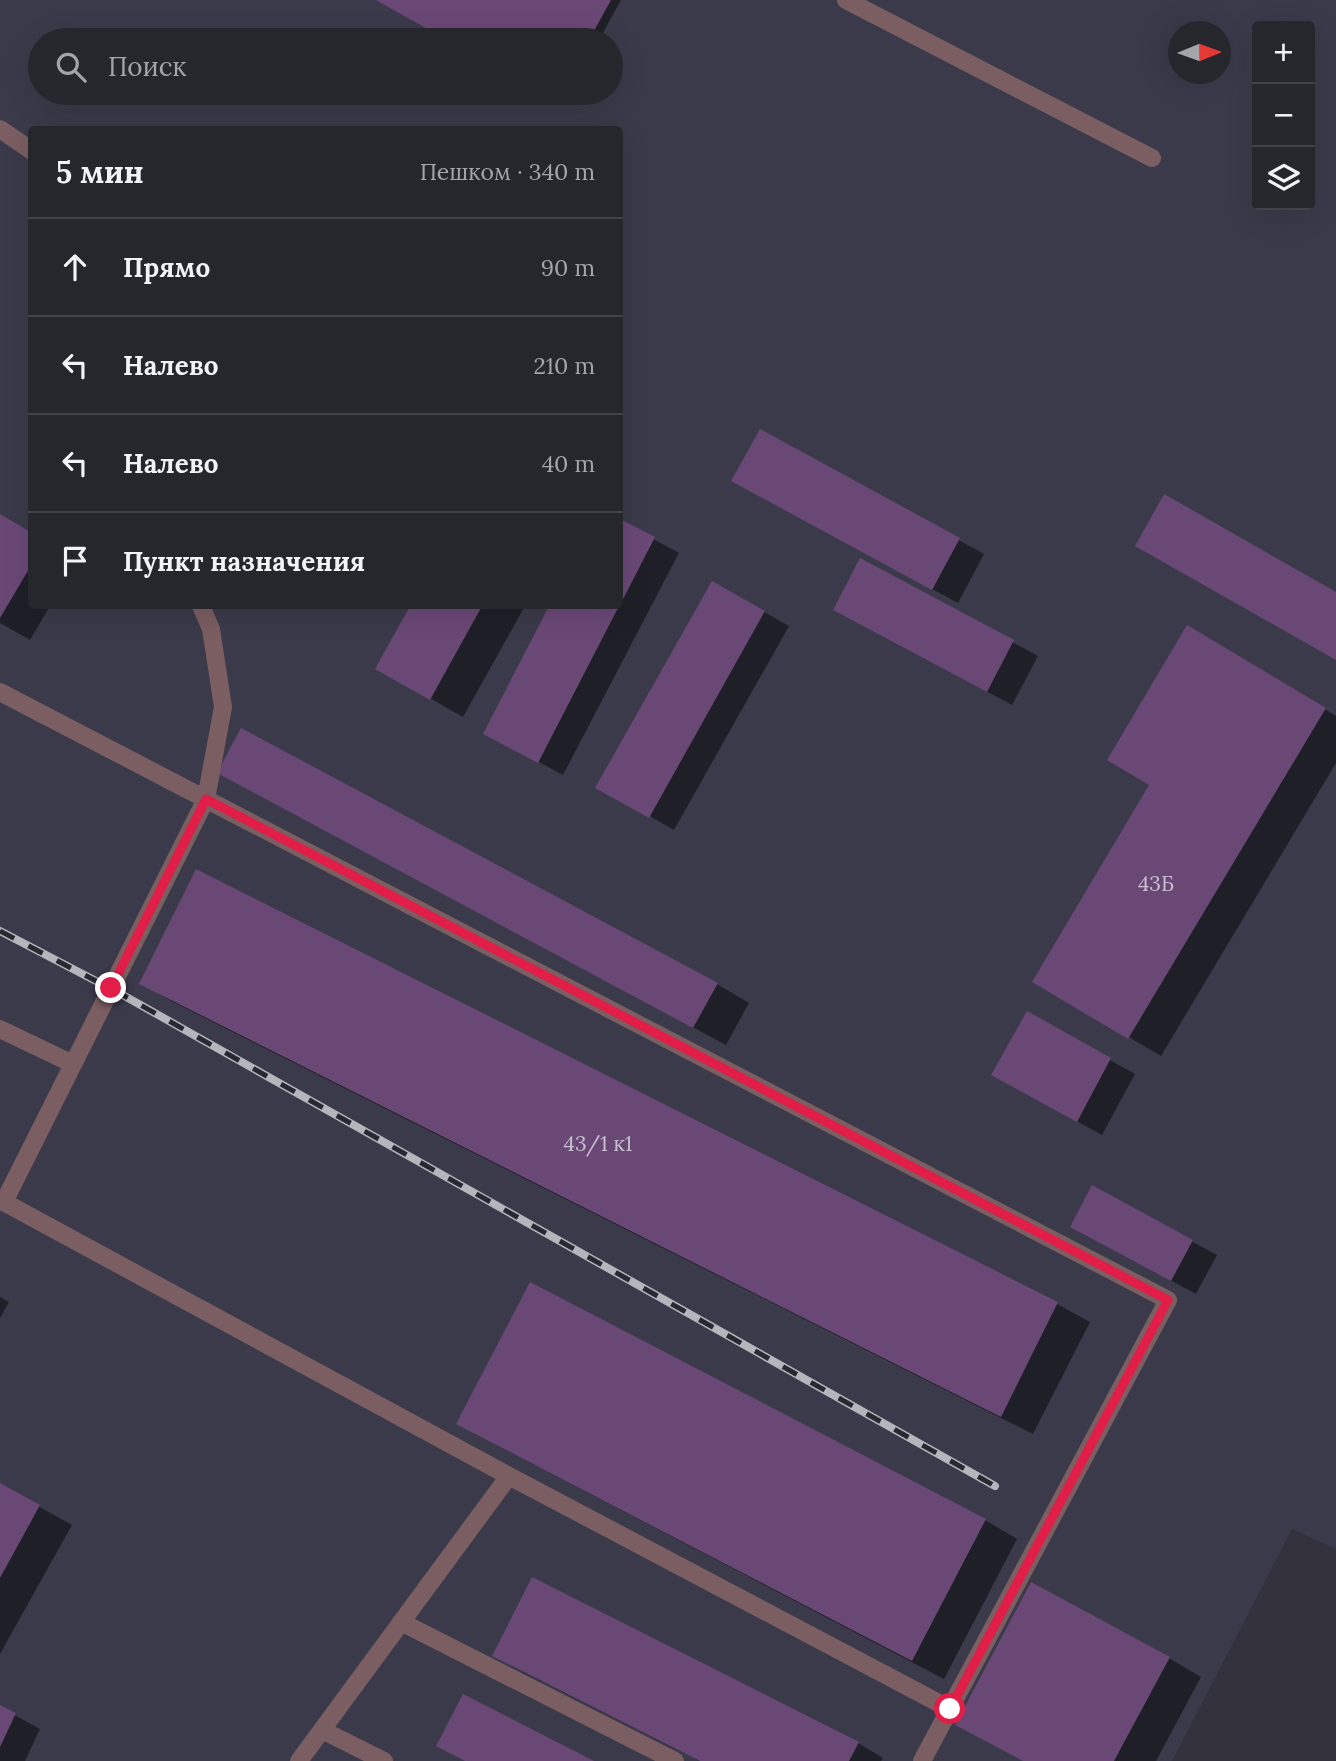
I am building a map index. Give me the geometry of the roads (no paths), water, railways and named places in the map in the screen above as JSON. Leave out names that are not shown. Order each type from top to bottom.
[{"type":"lane","points":[[846,0],[1152,158]]},
{"type":"lane","points":[[0,129],[28,148]]},
{"type":"lane","points":[[202,609],[211,629],[223,707],[206,799],[2,1201],[509,1476],[950,1709]]},
{"type":"lane","points":[[0,692],[1168,1300],[922,1761]]},
{"type":"lane","points":[[0,1029],[73,1065]]},
{"type":"lane","points":[[299,1761],[509,1476]]},
{"type":"lane","points":[[401,1622],[675,1761]]},
{"type":"lane","points":[[322,1730],[384,1761]]},
{"type":"railway","points":[[0,931],[121,994],[995,1486]]}]
